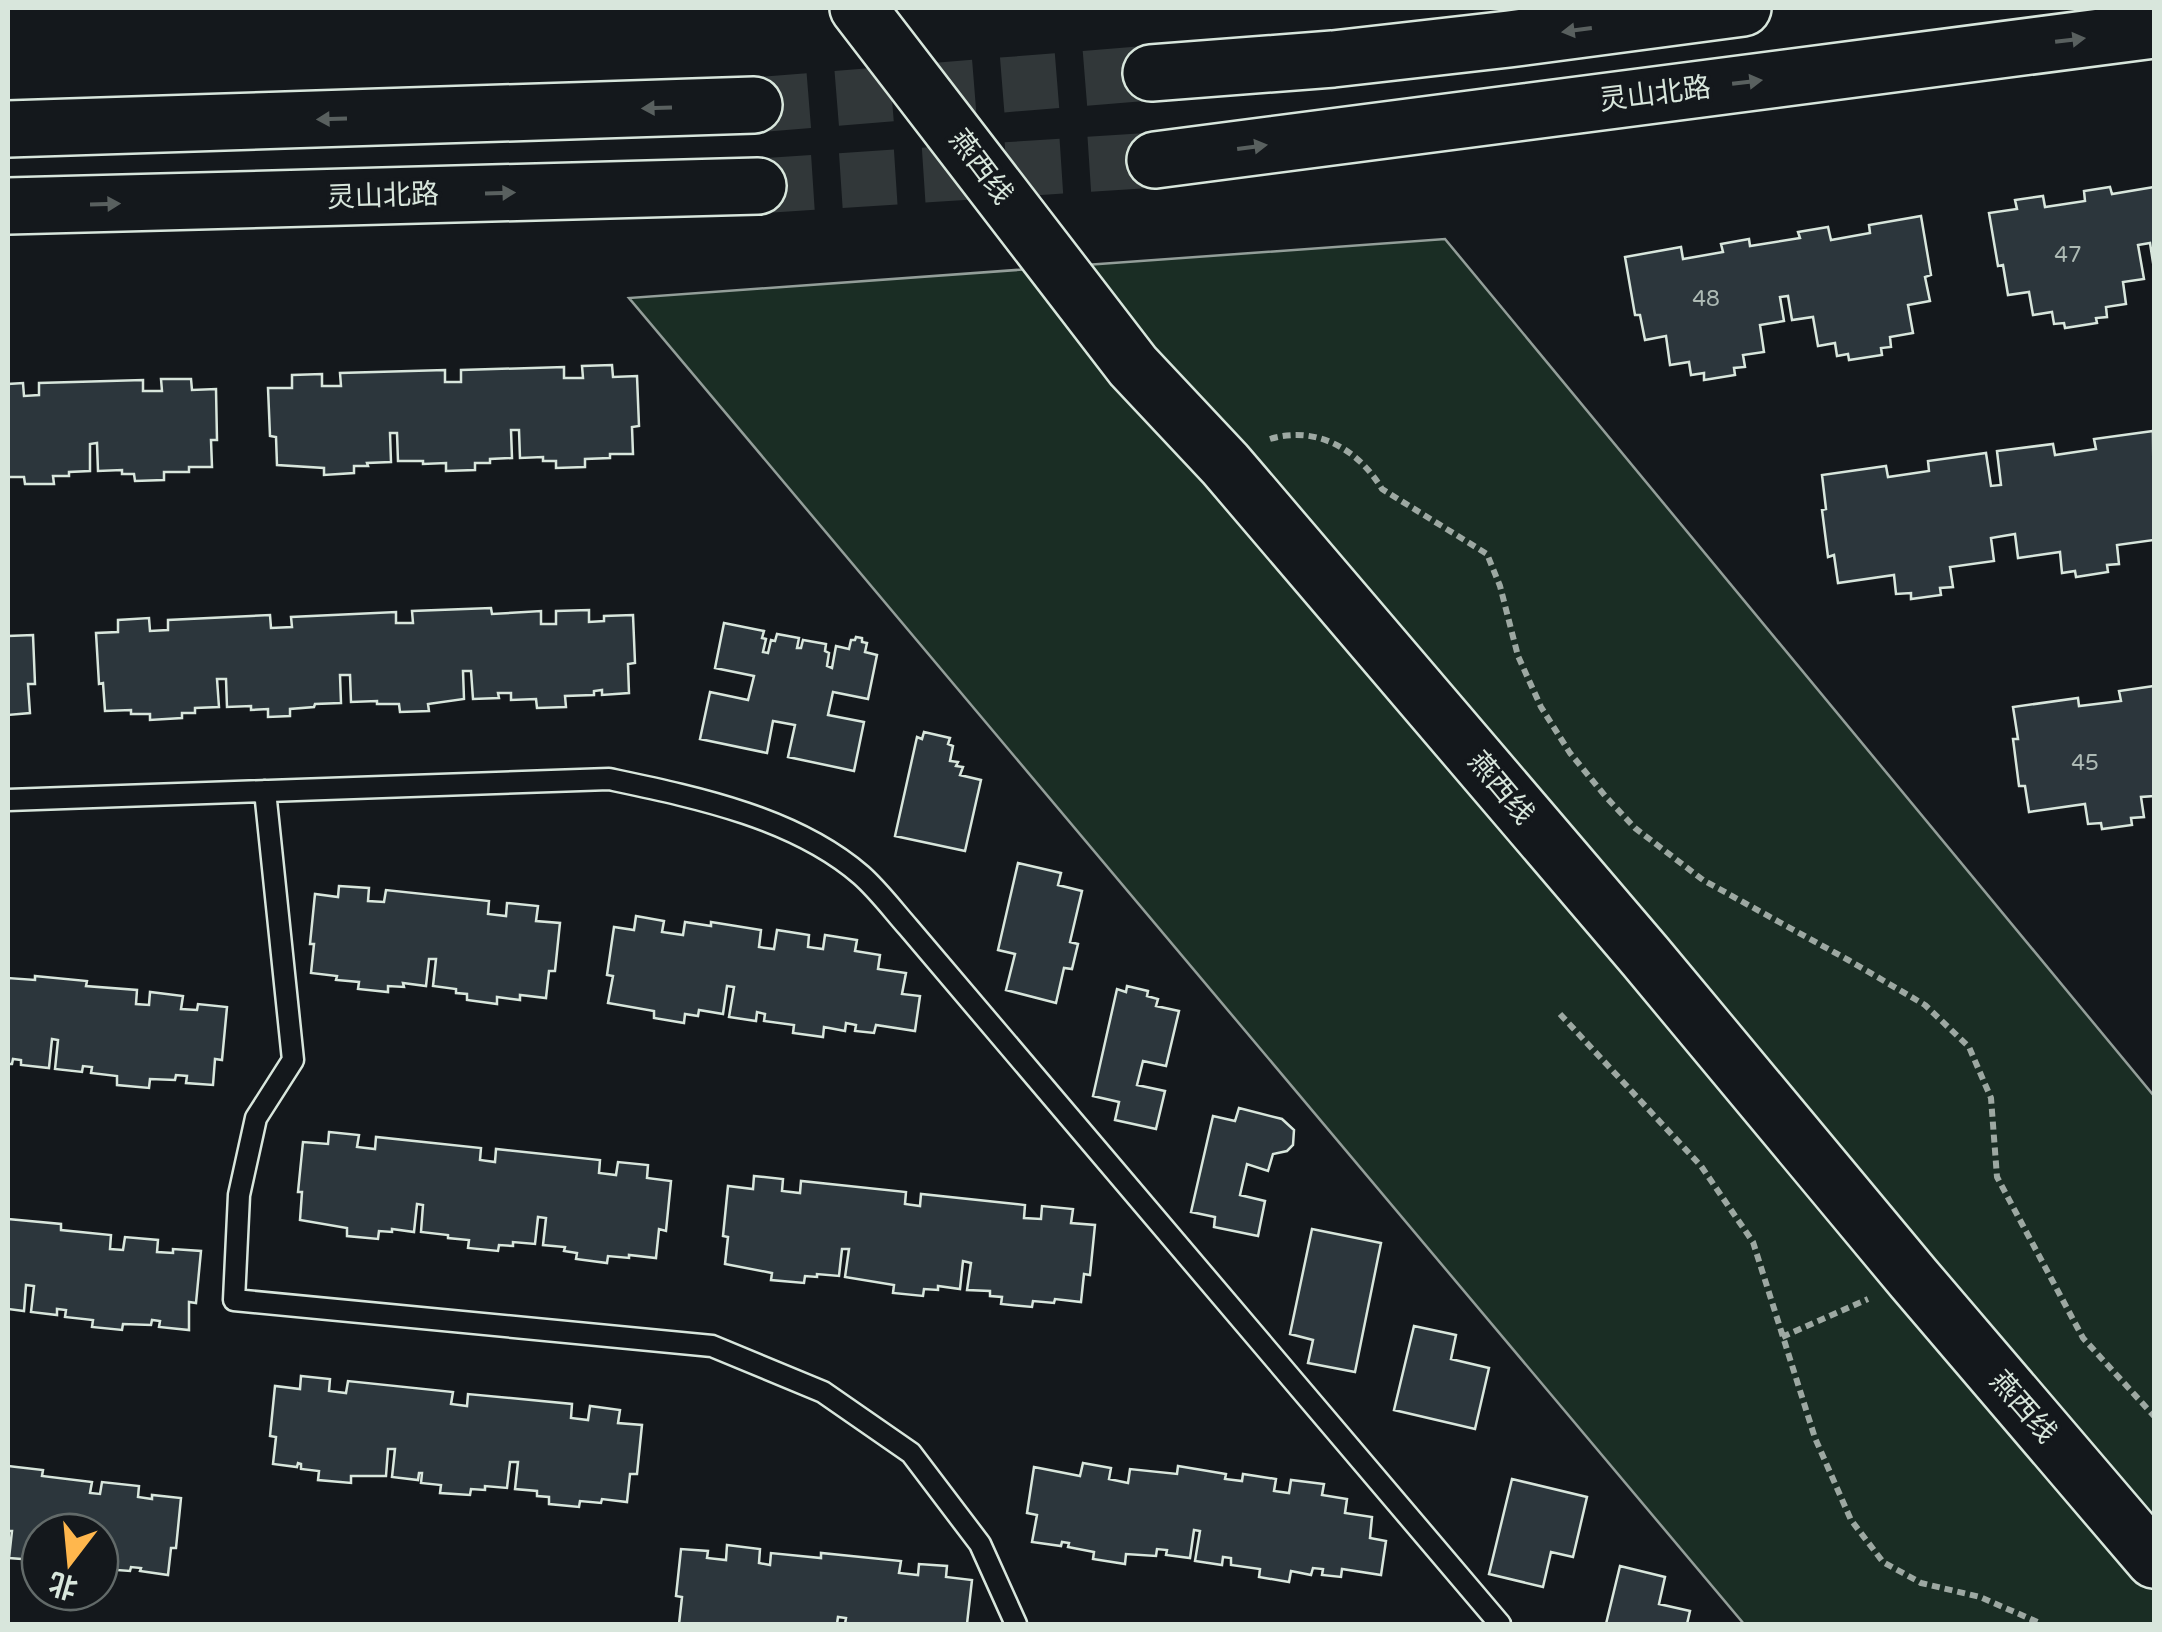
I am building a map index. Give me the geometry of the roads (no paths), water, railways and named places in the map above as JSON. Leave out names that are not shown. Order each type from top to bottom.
[{"type":"street","name":"燕西线","points":[[858,8],[1132,366],[1225,464],[2154,1560]]},
{"type":"street","points":[[1151,73],[1333,59],[1743,8]]},
{"type":"street","name":"灵山北路","points":[[1155,160],[2154,30]]},
{"type":"street","points":[[8,129],[754,105]]},
{"type":"street","name":"灵山北路","points":[[8,206],[758,186]]},
{"type":"lane","points":[[8,800],[609,779],[734,810],[777,825],[820,848],[861,876],[908,927],[1500,1624]]},
{"type":"lane","points":[[265,791],[293,1060],[256,1118],[239,1195],[234,1300],[712,1346],[744,1359],[823,1392],[911,1454],[980,1544],[1016,1624]]},
{"type":"tunnel","points":[[754,105],[1151,73]]},
{"type":"tunnel","points":[[758,186],[1155,160]]}]
